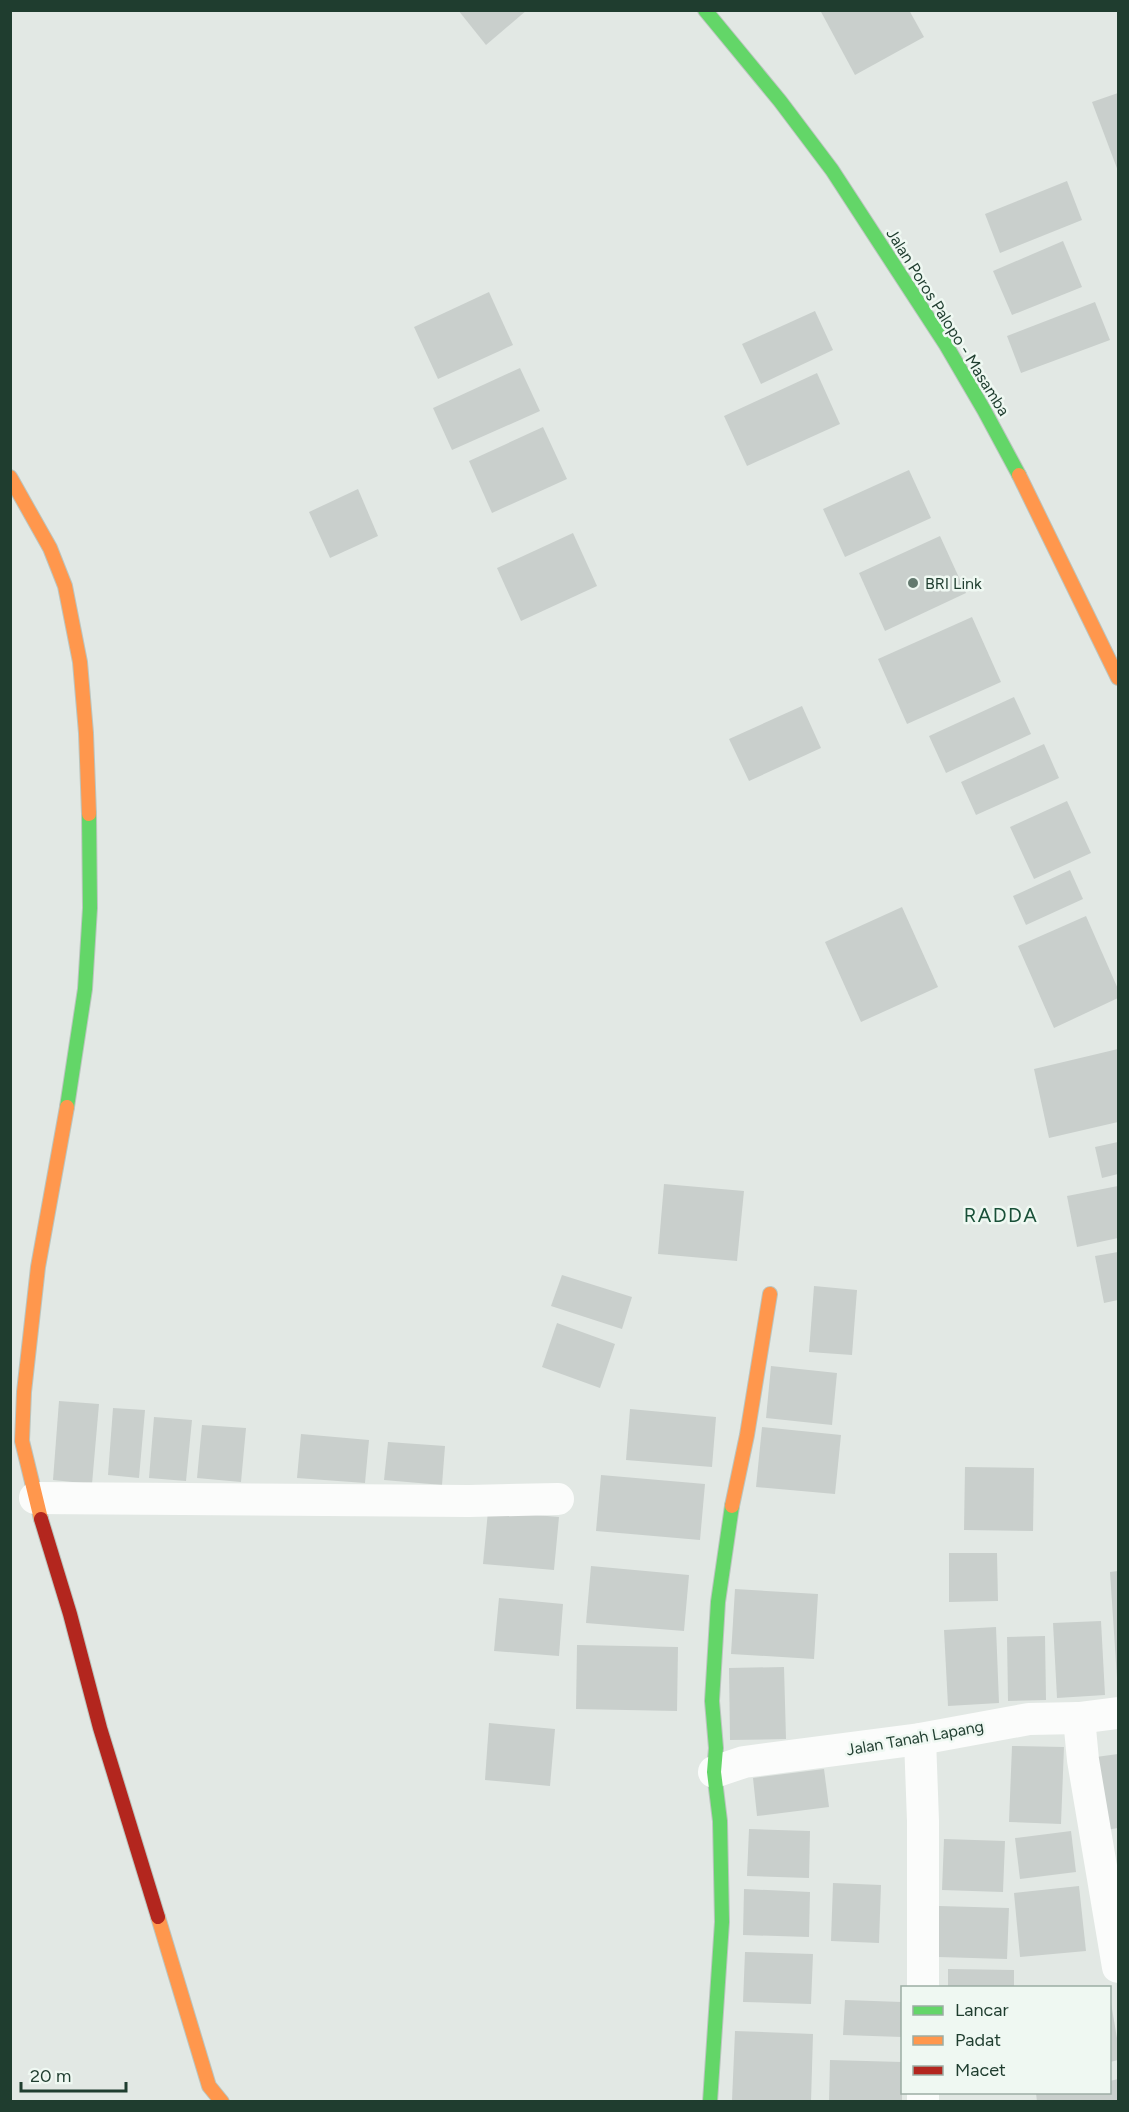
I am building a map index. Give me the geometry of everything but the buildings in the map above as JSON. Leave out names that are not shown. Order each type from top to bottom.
[{"type":"main road","name":"Jalan Poros Palopo - Masamba","points":[[705,10],[780,100],[832,170],[940,336],[1006,451],[1035,514],[1119,678]]},
{"type":"main road","points":[[10,477],[50,548],[68,598],[80,662],[86,733],[91,849],[85,989],[60,1149],[38,1267],[24,1392],[22,1441],[35,1498],[70,1614],[100,1728],[209,2086],[222,2102]]},
{"type":"main road","points":[[710,2102],[722,1922],[720,1821],[714,1772],[716,1748],[712,1701],[718,1602],[730,1512],[747,1435],[770,1294]]},
{"type":"street","points":[[35,1498],[469,1501],[558,1499]]},
{"type":"street","name":"Jalan Tanah Lapang","points":[[714,1772],[744,1762],[920,1739],[1029,1719],[1079,1718],[1119,1713]]},
{"type":"street","points":[[1079,1718],[1083,1760],[1119,1967]]},
{"type":"street","points":[[920,1739],[923,1821],[923,1986]]},
{"type":"traffic: fast","points":[[705,10],[780,101],[832,170],[946,345],[1019,475]]},
{"type":"traffic: fast","points":[[67,1107],[85,989],[90,908],[89,814]]},
{"type":"traffic: fast","points":[[710,2102],[722,1922],[720,1821],[714,1772],[716,1748],[712,1701],[718,1602],[732,1506]]},
{"type":"traffic: slow","points":[[1019,475],[1118,678]]},
{"type":"traffic: slow","points":[[10,477],[50,548],[65,586],[80,662],[89,814]]},
{"type":"traffic: slow","points":[[41,1519],[22,1441],[24,1392],[38,1267],[67,1107]]},
{"type":"traffic: slow","points":[[732,1506],[747,1435],[770,1294]]},
{"type":"traffic: slow","points":[[158,1917],[209,2086],[222,2102]]},
{"type":"traffic: jam","points":[[41,1519],[70,1614],[100,1728],[158,1917]]},
{"type":"place","name":"BRI Link","points":[[913,583]]},
{"type":"district","name":"RADDA","points":[[1001,1215]]}]
